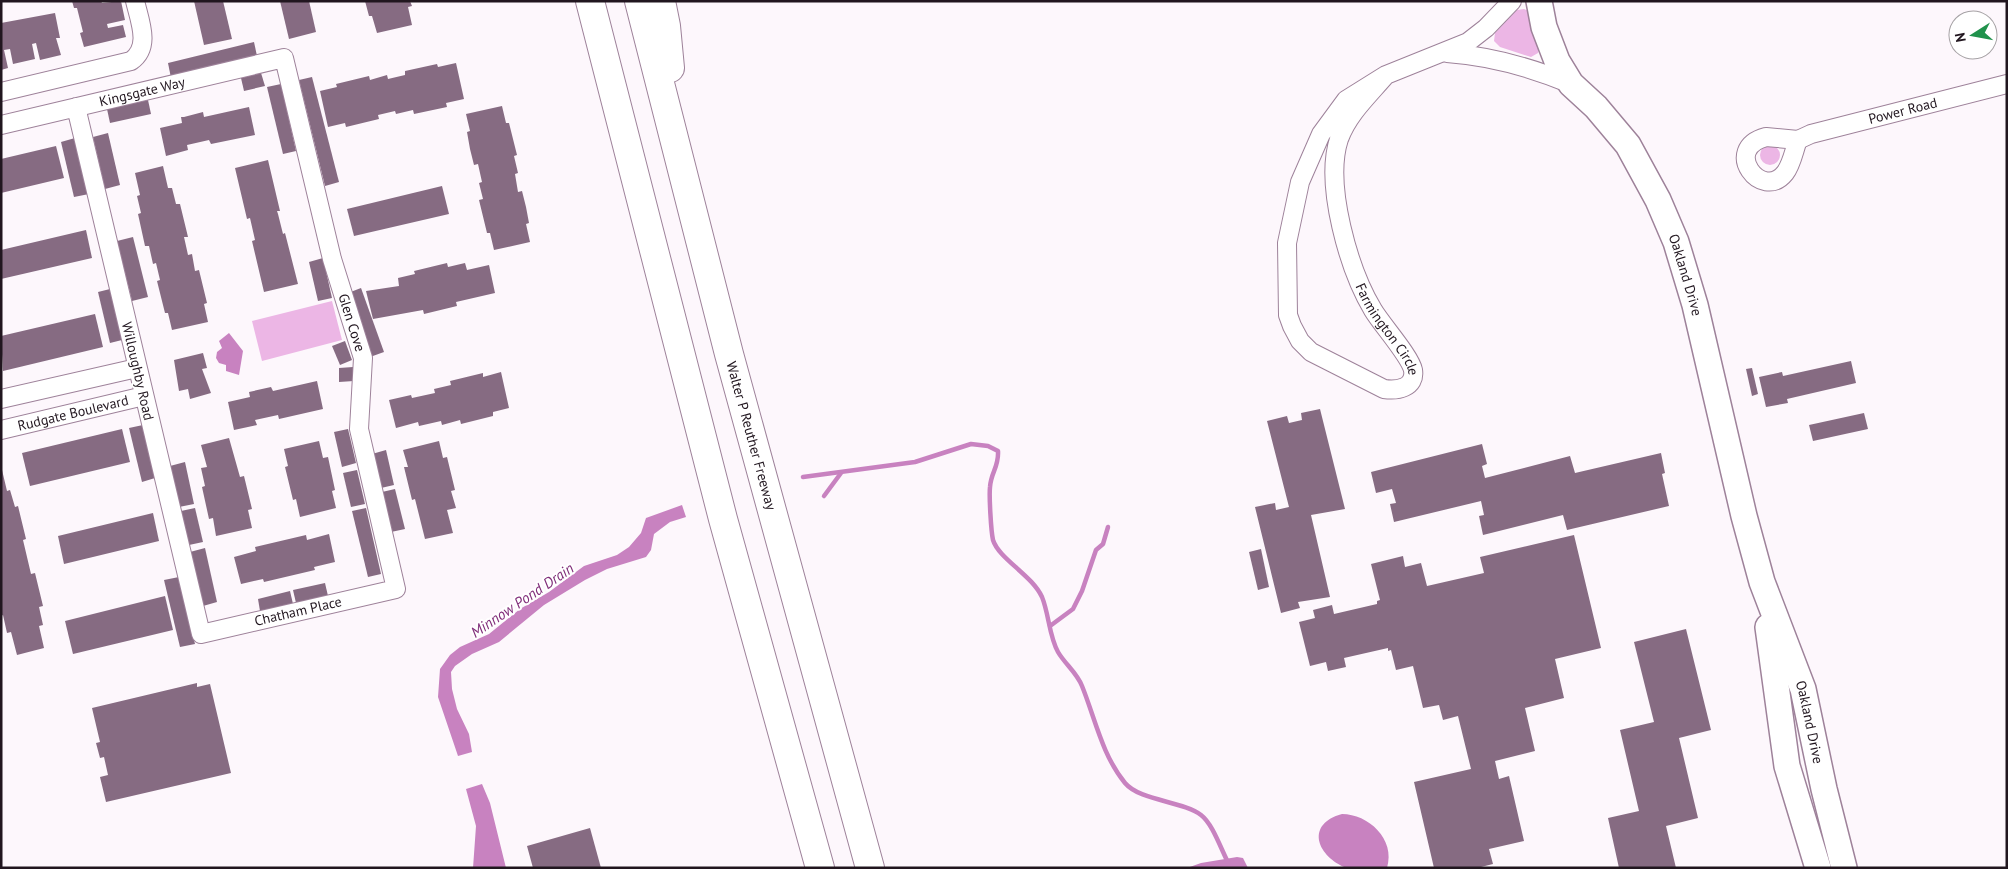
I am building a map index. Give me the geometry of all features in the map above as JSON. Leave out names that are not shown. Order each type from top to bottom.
[{"type":"highway","points":[[577,1],[640,198]]},
{"type":"highway","points":[[590,1],[723,519],[820,868]]},
{"type":"highway","name":"Walter P Reuther Freeway","points":[[639,1],[760,469],[870,868]]},
{"type":"highway","points":[[660,1],[666,26],[680,164]]},
{"type":"street","points":[[1,92],[131,61],[138,56],[143,48],[143,34],[136,1]]},
{"type":"street","name":"Farmington Circle","points":[[1386,75],[1352,114],[1345,127],[1339,140],[1335,172],[1342,223],[1359,282],[1372,309],[1405,356],[1413,371],[1410,383],[1394,391],[1384,389],[1305,347],[1292,326],[1288,302],[1288,227],[1294,202],[1309,159],[1322,134],[1346,100],[1386,75],[1468,42],[1486,28],[1512,1]]},
{"type":"street","name":"Oakland Drive","points":[[1539,1],[1544,28],[1551,46],[1571,84],[1596,107],[1628,145],[1658,200],[1676,242],[1695,305],[1730,448],[1744,516],[1762,582],[1803,688],[1824,789],[1844,868]]},
{"type":"street","name":"Farmington Circle","points":[[1444,52],[1496,59],[1535,69],[1571,84]]},
{"type":"street","name":"Kingsgate Way","points":[[1,124],[284,58]]},
{"type":"street","name":"Glen Cove","points":[[284,58],[332,259],[363,358],[359,429],[396,588]]},
{"type":"street","name":"Power Road","points":[[1798,140],[1811,134],[2007,84]]},
{"type":"street","name":"Willoughby Road","points":[[76,107],[201,634]]},
{"type":"street","points":[[1,399],[137,368]]},
{"type":"street","name":"Rudgate Boulevard","points":[[1,430],[144,396]]},
{"type":"street","name":"Oakland Drive","points":[[1762,582],[1781,708],[1787,766],[1818,868]]},
{"type":"street","name":"Chatham Place","points":[[201,634],[396,588]]},
{"type":"shaded area","points":[[1524,9],[1531,12],[1540,46],[1538,53],[1531,57],[1500,47],[1494,41],[1495,33],[1517,10]]},
{"type":"shaded area","points":[[1770,145],[1777,148],[1780,155],[1777,162],[1770,165],[1763,162],[1760,155],[1763,148]]},
{"type":"shaded area","points":[[332,301],[342,340],[262,361],[252,321]]},
{"type":"shaded area","points":[[229,333],[243,351],[239,375],[226,371],[226,365],[219,363],[216,358],[217,352],[222,348],[219,341]]},
{"type":"shaded area","points":[[682,505],[686,517],[670,522],[654,534],[651,550],[646,557],[607,569],[585,580],[544,605],[499,642],[472,654],[455,666],[451,672],[452,689],[457,709],[469,734],[472,752],[458,756],[438,697],[440,669],[450,655],[460,647],[489,634],[520,609],[549,592],[584,566],[617,555],[629,547],[641,533],[646,518]]},
{"type":"shaded area","points":[[482,784],[490,803],[506,868],[473,868],[476,826],[466,789]]},
{"type":"shaded area","points":[[1342,814],[1361,818],[1378,830],[1384,838],[1387,847],[1389,857],[1387,868],[1344,867],[1327,855],[1319,839],[1319,832],[1323,825]]},
{"type":"shaded area","points":[[1237,857],[1243,858],[1248,868],[1187,868],[1201,863]]},
{"type":"building","points":[[72,1],[101,1],[102,3],[121,1],[125,20],[107,24],[108,28],[123,25],[126,37],[84,47],[80,33],[83,32],[77,8],[74,8]]},
{"type":"building","points":[[194,1],[223,1],[232,39],[204,45]]},
{"type":"building","points":[[280,1],[309,1],[316,32],[289,39]]},
{"type":"building","points":[[365,1],[410,1],[412,6],[408,7],[412,25],[377,33],[372,16],[369,16]]},
{"type":"building","points":[[55,13],[60,38],[56,38],[61,55],[40,60],[36,43],[32,44],[35,59],[13,64],[10,49],[4,50],[8,68],[1,70],[1,23]]},
{"type":"building","points":[[254,42],[257,56],[171,78],[168,63]]},
{"type":"building","points":[[456,63],[464,99],[446,103],[447,107],[414,114],[413,110],[396,114],[395,111],[378,115],[379,119],[346,127],[345,123],[328,127],[320,91],[337,87],[336,84],[369,76],[370,80],[387,75],[388,79],[405,75],[405,71],[437,64],[438,67]]},
{"type":"building","points":[[261,73],[265,86],[244,91],[241,78]]},
{"type":"building","points":[[312,77],[339,182],[325,186],[299,80]]},
{"type":"building","points":[[281,84],[296,151],[283,154],[267,87]]},
{"type":"building","points":[[148,100],[151,114],[110,123],[107,109]]},
{"type":"building","points":[[502,106],[506,123],[509,123],[517,155],[514,156],[518,173],[515,174],[518,192],[522,191],[526,207],[529,223],[526,224],[530,242],[494,250],[490,233],[487,233],[479,200],[483,199],[479,183],[482,182],[478,164],[474,165],[470,149],[467,132],[470,131],[466,114]]},
{"type":"building","points":[[249,107],[255,135],[211,144],[209,140],[187,145],[188,150],[166,156],[160,128],[182,123],[181,117],[203,112],[204,117]]},
{"type":"building","points":[[108,133],[120,185],[105,189],[93,137]]},
{"type":"building","points":[[75,138],[89,194],[74,197],[61,142]]},
{"type":"building","points":[[56,146],[64,178],[1,193],[1,159]]},
{"type":"building","points":[[268,160],[280,211],[277,211],[283,234],[285,233],[298,284],[264,292],[252,241],[255,240],[250,218],[247,219],[235,168]]},
{"type":"building","points":[[163,166],[168,188],[172,188],[176,204],[180,204],[188,237],[184,237],[188,255],[192,254],[195,271],[199,270],[207,303],[204,304],[208,322],[172,330],[168,313],[165,313],[157,281],[160,280],[156,263],[153,264],[149,246],[145,246],[138,214],[141,213],[137,196],[140,195],[135,173]]},
{"type":"building","points":[[442,186],[449,214],[354,236],[347,209]]},
{"type":"building","points":[[86,230],[92,258],[1,279],[1,250]]},
{"type":"building","points":[[133,237],[148,297],[132,301],[117,241]]},
{"type":"building","points":[[323,258],[332,298],[318,301],[309,262]]},
{"type":"building","points":[[447,263],[448,267],[465,263],[467,270],[489,265],[495,293],[456,302],[457,306],[424,314],[423,310],[373,319],[366,291],[399,286],[398,278],[415,274],[414,271]]},
{"type":"building","points":[[361,288],[384,352],[370,357],[348,293]]},
{"type":"building","points":[[110,289],[122,340],[110,343],[98,292]]},
{"type":"building","points":[[95,314],[103,347],[3,371],[1,336]]},
{"type":"building","points":[[345,341],[352,360],[340,365],[332,346]]},
{"type":"building","points":[[203,353],[207,368],[202,369],[211,393],[190,399],[188,389],[179,391],[174,360]]},
{"type":"building","points":[[1851,361],[1856,383],[1787,399],[1788,403],[1766,407],[1759,377],[1782,372],[1783,376]]},
{"type":"building","points":[[353,367],[354,381],[339,382],[339,368]]},
{"type":"building","points":[[1752,368],[1758,394],[1752,396],[1746,369]]},
{"type":"building","points":[[501,372],[509,408],[493,412],[493,416],[461,424],[460,420],[442,425],[441,421],[419,426],[418,422],[396,428],[389,400],[411,395],[412,398],[435,393],[434,389],[451,385],[450,381],[483,373],[483,377]]},
{"type":"building","points":[[317,381],[323,409],[279,419],[278,415],[255,420],[257,425],[234,430],[228,402],[250,397],[249,392],[271,387],[273,391]]},
{"type":"building","points":[[1320,409],[1345,509],[1311,515],[1330,597],[1298,602],[1300,608],[1281,613],[1255,507],[1275,503],[1276,510],[1289,507],[1267,421],[1287,416],[1289,423],[1302,420],[1301,413]]},
{"type":"building","points":[[1864,413],[1868,429],[1813,441],[1809,425]]},
{"type":"building","points":[[143,425],[155,478],[142,482],[129,428]]},
{"type":"building","points":[[122,429],[130,462],[30,486],[22,453]]},
{"type":"building","points":[[348,429],[356,463],[342,467],[334,432]]},
{"type":"building","points":[[229,438],[240,477],[244,476],[252,509],[248,510],[252,528],[216,536],[213,518],[209,519],[202,487],[205,486],[201,468],[207,467],[201,445]]},
{"type":"building","points":[[319,441],[323,458],[328,457],[335,490],[332,491],[336,508],[300,517],[296,499],[293,500],[285,467],[288,466],[284,449]]},
{"type":"building","points":[[439,441],[443,458],[447,457],[455,490],[451,491],[456,508],[447,510],[453,533],[425,539],[415,499],[412,500],[404,467],[408,467],[403,450]]},
{"type":"building","points":[[1482,444],[1487,464],[1482,466],[1485,478],[1570,456],[1575,473],[1661,453],[1665,473],[1662,474],[1669,506],[1567,530],[1563,515],[1483,535],[1479,516],[1484,515],[1481,501],[1394,522],[1390,504],[1396,503],[1392,489],[1376,493],[1371,472]]},
{"type":"building","points":[[386,450],[394,485],[381,488],[372,454]]},
{"type":"building","points":[[185,462],[194,504],[179,507],[170,466]]},
{"type":"building","points":[[2,470],[7,491],[10,490],[15,507],[18,506],[26,539],[23,540],[31,574],[35,573],[43,606],[39,607],[43,625],[39,626],[44,648],[17,655],[11,632],[7,633],[3,615],[1,616]]},
{"type":"building","points":[[357,470],[365,504],[351,507],[343,473]]},
{"type":"building","points":[[395,489],[405,529],[391,532],[382,492]]},
{"type":"building","points":[[195,508],[203,542],[189,545],[181,511]]},
{"type":"building","points":[[366,508],[381,574],[368,577],[352,511]]},
{"type":"building","points":[[153,513],[159,541],[64,564],[58,536]]},
{"type":"building","points":[[329,534],[335,562],[314,567],[315,570],[264,582],[263,579],[241,584],[234,557],[256,551],[255,547],[306,535],[307,540]]},
{"type":"building","points":[[1574,535],[1601,648],[1555,659],[1564,698],[1525,708],[1535,751],[1495,761],[1499,779],[1509,776],[1524,841],[1489,849],[1493,864],[1477,868],[1434,868],[1414,782],[1471,769],[1458,716],[1443,720],[1439,705],[1423,708],[1413,666],[1396,670],[1391,650],[1388,651],[1388,648],[1344,658],[1346,667],[1328,671],[1326,662],[1310,666],[1299,622],[1315,618],[1313,610],[1332,605],[1334,614],[1377,604],[1377,601],[1380,600],[1371,564],[1403,556],[1405,567],[1421,563],[1427,586],[1484,573],[1480,557]]},
{"type":"building","points":[[205,548],[217,602],[203,606],[190,552]]},
{"type":"building","points":[[1261,549],[1269,587],[1258,590],[1249,552]]},
{"type":"building","points":[[179,577],[195,644],[180,647],[164,580]]},
{"type":"building","points":[[325,583],[328,596],[296,603],[293,590]]},
{"type":"building","points":[[290,591],[293,604],[260,611],[258,599]]},
{"type":"building","points":[[165,596],[173,630],[73,654],[65,621]]},
{"type":"building","points":[[1686,629],[1711,730],[1679,738],[1698,818],[1666,826],[1676,868],[1619,868],[1608,818],[1639,811],[1620,730],[1654,722],[1634,642]]},
{"type":"building","points":[[197,683],[197,687],[210,684],[231,773],[106,802],[100,777],[108,775],[104,757],[100,758],[96,743],[100,742],[92,708]]},
{"type":"building","points":[[590,828],[601,868],[533,868],[527,846]]},
{"type":"waterway","name":"Minnow Pond Drain","points":[[803,477],[915,462],[971,444],[988,446],[998,451],[990,487],[990,514],[993,540],[1002,554],[1031,581],[1042,597],[1055,646],[1080,681],[1110,761],[1125,783],[1132,789],[1141,794],[1193,810],[1201,815],[1214,832],[1231,868]]},
{"type":"waterway","points":[[824,496],[841,473]]},
{"type":"waterway","points":[[1050,626],[1073,609],[1082,591],[1096,550],[1103,544],[1108,527]]}]
